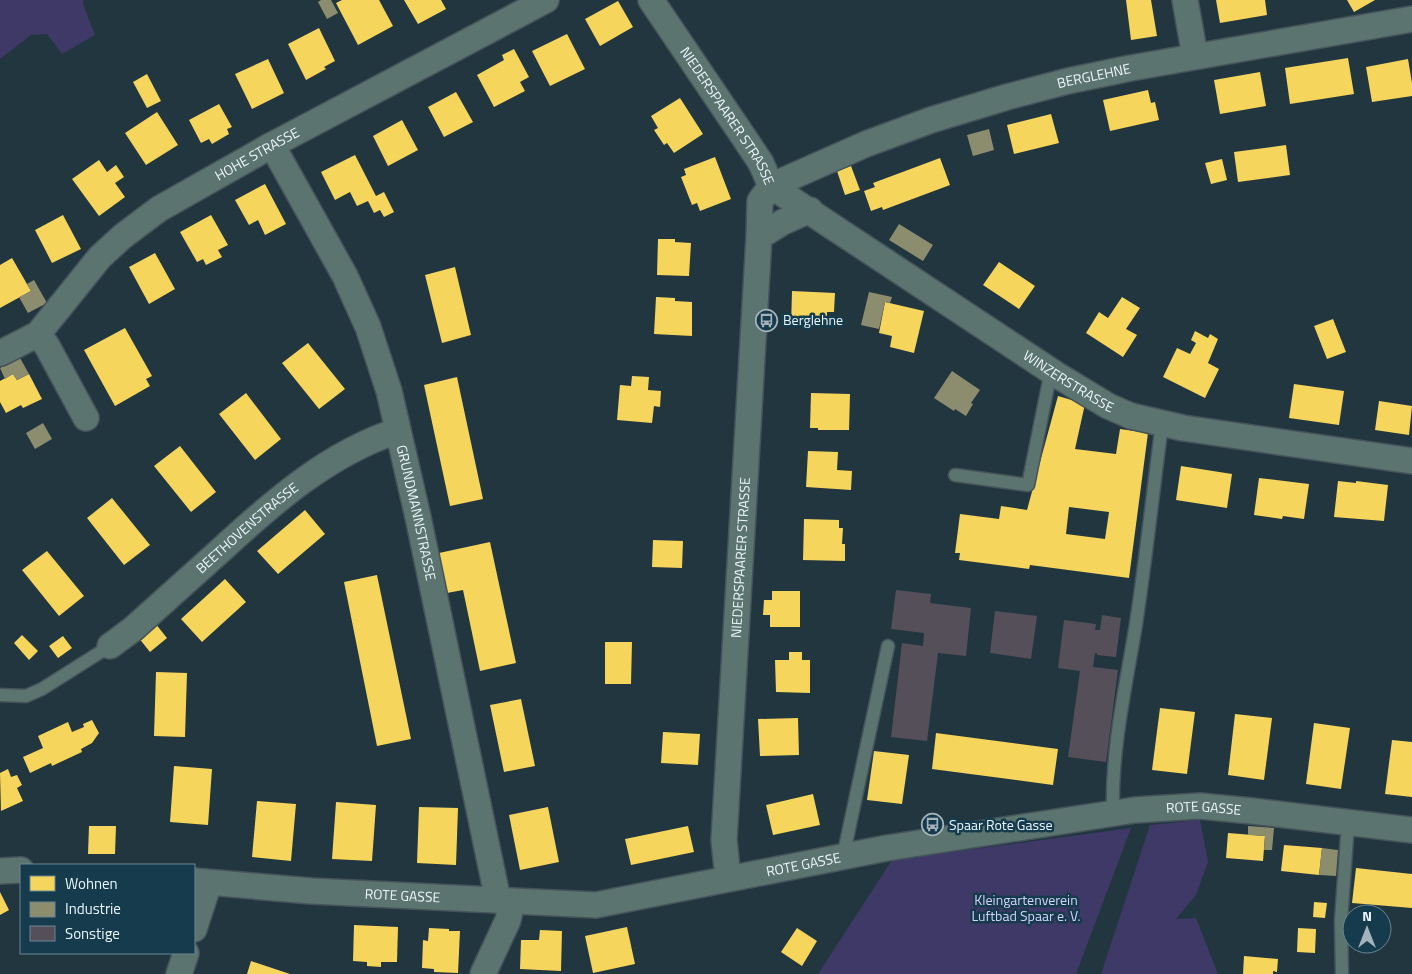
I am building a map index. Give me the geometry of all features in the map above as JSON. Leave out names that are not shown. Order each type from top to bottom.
[{"type":"street","name":"HOHE STRASSE","points":[[1,353],[38,334],[100,257],[159,209],[272,144],[546,0]]},
{"type":"street","name":"NIEDERSPAARER STRASSE","points":[[650,0],[761,163],[771,186],[760,201],[724,840],[728,878]]},
{"type":"street","points":[[1185,0],[1195,56]]},
{"type":"street","name":"BERGLEHNE","points":[[771,186],[866,144],[930,120],[1068,81],[1195,56],[1412,19]]},
{"type":"street","name":"GRUNDMANNSTRASSE","points":[[272,144],[345,276],[368,327],[389,391],[505,901],[508,920],[483,974]]},
{"type":"street","name":"WINZERSTRASSE","points":[[771,186],[1052,371],[1108,406],[1131,416],[1183,428],[1412,461]]},
{"type":"street","points":[[759,237],[783,222],[810,210]]},
{"type":"street","points":[[38,334],[47,346],[86,418]]},
{"type":"street","name":"BEETHOVENSTRASSE","points":[[110,646],[133,629],[266,509],[312,474],[356,447],[377,437],[398,431]]},
{"type":"street","name":"ROTE GASSE","points":[[201,882],[311,891],[596,905],[843,857],[1135,810],[1200,806],[1412,830]]},
{"type":"street","points":[[0,871],[20,870]]},
{"type":"street","points":[[195,922],[201,882]]},
{"type":"street","points":[[179,974],[186,954]]},
{"type":"lane","points":[[955,475],[1028,485],[1052,371]]},
{"type":"lane","points":[[1113,813],[1112,793],[1118,738],[1137,617],[1162,424]]},
{"type":"lane","points":[[0,695],[26,696],[42,689],[110,646]]},
{"type":"lane","points":[[843,857],[888,646]]},
{"type":"lane","points":[[1342,974],[1341,921],[1348,822]]},
{"type":"green space","points":[[0,0],[84,0],[83,4],[95,35],[62,54],[47,34],[31,35],[0,59]]},
{"type":"green space","name":"Kleingartenverein Luftbad Spaar e. V.","points":[[1200,820],[1208,862],[1196,895],[1176,919],[1196,918],[1218,974],[1101,974],[1150,825]]},
{"type":"green space","name":"Kleingartenverein Luftbad Spaar e. V.","points":[[1131,828],[1076,974],[818,974],[892,860]]},
{"type":"building: Wohnen","points":[[342,0],[379,0],[393,26],[358,45],[336,3]]},
{"type":"building: Wohnen","points":[[404,0],[441,0],[446,9],[418,24]]},
{"type":"building: Wohnen","points":[[1126,0],[1151,0],[1157,36],[1131,40]]},
{"type":"building: Wohnen","points":[[1216,0],[1265,0],[1267,15],[1220,23]]},
{"type":"building: Wohnen","points":[[1347,0],[1375,0],[1354,12]]},
{"type":"building: Wohnen","points":[[618,1],[633,27],[600,46],[585,19]]},
{"type":"building: Wohnen","points":[[319,28],[335,61],[324,67],[326,69],[306,80],[288,44]]},
{"type":"building: Wohnen","points":[[567,34],[585,69],[550,86],[532,51]]},
{"type":"building: Wohnen","points":[[514,49],[529,77],[520,82],[525,91],[494,107],[477,75],[504,60],[502,55]]},
{"type":"building: Wohnen","points":[[1348,58],[1354,94],[1290,104],[1285,68]]},
{"type":"building: Wohnen","points":[[268,59],[284,93],[252,109],[235,74]]},
{"type":"building: Wohnen","points":[[1408,59],[1412,96],[1372,102],[1366,67]]},
{"type":"building: Wohnen","points":[[1260,72],[1266,106],[1220,114],[1214,80]]},
{"type":"building: Wohnen","points":[[147,74],[161,101],[147,108],[133,82]]},
{"type":"building: Wohnen","points":[[1148,90],[1151,103],[1155,102],[1159,120],[1110,131],[1103,100]]},
{"type":"building: Wohnen","points":[[456,92],[473,122],[444,137],[428,107]]},
{"type":"building: Wohnen","points":[[680,98],[703,134],[674,153],[667,143],[664,145],[654,130],[658,128],[651,116]]},
{"type":"building: Wohnen","points":[[219,104],[232,127],[227,129],[229,134],[212,144],[209,139],[201,143],[189,120]]},
{"type":"building: Wohnen","points":[[157,112],[178,145],[146,165],[125,133]]},
{"type":"building: Wohnen","points":[[1051,114],[1059,143],[1014,154],[1007,125]]},
{"type":"building: Wohnen","points":[[402,120],[418,150],[388,166],[373,136]]},
{"type":"building: Wohnen","points":[[1286,145],[1290,175],[1238,182],[1234,152]]},
{"type":"building: Wohnen","points":[[355,155],[376,196],[384,192],[394,212],[384,217],[380,210],[374,213],[368,201],[357,206],[350,192],[335,200],[321,172]]},
{"type":"building: Wohnen","points":[[715,157],[731,199],[700,211],[697,203],[692,205],[681,177],[686,175],[684,169]]},
{"type":"building: Wohnen","points":[[940,158],[950,185],[883,210],[882,207],[871,211],[864,191],[875,187],[873,183]]},
{"type":"building: Wohnen","points":[[1222,159],[1227,180],[1211,184],[1205,163]]},
{"type":"building: Wohnen","points":[[99,160],[107,172],[116,165],[124,177],[115,183],[125,197],[99,216],[72,179]]},
{"type":"building: Wohnen","points":[[851,166],[860,190],[845,195],[837,171]]},
{"type":"building: Wohnen","points":[[265,184],[286,224],[265,235],[258,220],[249,225],[235,200]]},
{"type":"building: Wohnen","points":[[63,215],[81,249],[52,263],[35,230]]},
{"type":"building: Wohnen","points":[[211,215],[228,245],[218,250],[222,257],[206,265],[203,259],[197,262],[180,232]]},
{"type":"building: Wohnen","points":[[658,239],[675,239],[675,242],[691,243],[689,276],[657,275]]},
{"type":"building: Wohnen","points":[[155,253],[175,289],[149,304],[129,267]]},
{"type":"building: Wohnen","points":[[12,258],[31,291],[0,308],[0,265]]},
{"type":"building: Wohnen","points":[[999,262],[1035,286],[1019,309],[983,285]]},
{"type":"building: Wohnen","points":[[455,267],[471,335],[442,343],[425,275]]},
{"type":"building: Wohnen","points":[[792,291],[835,293],[834,312],[827,312],[827,327],[791,326]]},
{"type":"building: Wohnen","points":[[656,297],[675,298],[675,301],[692,302],[692,336],[654,334]]},
{"type":"building: Wohnen","points":[[1122,297],[1140,308],[1126,329],[1137,335],[1123,357],[1086,333],[1099,312],[1108,318]]},
{"type":"building: Wohnen","points":[[885,302],[924,311],[914,353],[890,347],[892,336],[879,333]]},
{"type":"building: Wohnen","points":[[1333,319],[1346,352],[1327,359],[1314,326]]},
{"type":"building: Wohnen","points":[[125,328],[152,376],[146,379],[150,386],[115,406],[84,350]]},
{"type":"building: Wohnen","points":[[1195,331],[1208,338],[1210,334],[1218,339],[1208,363],[1219,369],[1205,398],[1163,377],[1177,348],[1190,354],[1196,343],[1191,340]]},
{"type":"building: Wohnen","points":[[308,343],[345,389],[319,409],[282,363]]},
{"type":"building: Wohnen","points":[[13,374],[17,380],[29,374],[42,399],[23,408],[21,405],[6,413],[0,402],[0,381]]},
{"type":"building: Wohnen","points":[[632,376],[649,377],[648,390],[661,391],[660,407],[654,406],[652,423],[617,420],[620,385],[631,386]]},
{"type":"building: Wohnen","points":[[457,377],[483,499],[450,506],[424,385]]},
{"type":"building: Wohnen","points":[[1294,384],[1344,391],[1339,425],[1289,418]]},
{"type":"building: Wohnen","points":[[246,393],[281,439],[255,460],[219,414]]},
{"type":"building: Wohnen","points":[[811,393],[850,394],[849,430],[818,430],[818,428],[810,428]]},
{"type":"building: Wohnen","points":[[1058,396],[1085,404],[1075,449],[1116,454],[1120,429],[1148,433],[1129,578],[1030,565],[1029,569],[959,560],[960,553],[955,553],[960,514],[999,519],[1001,506],[1027,510]],"holes":[[[1069,507],[1109,512],[1105,539],[1066,534]]]},
{"type":"building: Wohnen","points":[[1379,401],[1412,406],[1409,435],[1375,430]]},
{"type":"building: Wohnen","points":[[180,446],[216,492],[191,512],[154,466]]},
{"type":"building: Wohnen","points":[[808,451],[838,452],[837,470],[852,471],[851,490],[806,487]]},
{"type":"building: Wohnen","points":[[1181,466],[1232,474],[1227,508],[1176,500]]},
{"type":"building: Wohnen","points":[[1259,478],[1309,484],[1304,519],[1283,516],[1282,519],[1254,515]]},
{"type":"building: Wohnen","points":[[1338,481],[1388,485],[1384,521],[1334,517]]},
{"type":"building: Wohnen","points":[[112,498],[150,545],[124,565],[87,518]]},
{"type":"building: Wohnen","points":[[305,510],[325,534],[278,574],[257,551]]},
{"type":"building: Wohnen","points":[[804,519],[839,520],[839,528],[843,528],[842,544],[845,544],[845,561],[803,560]]},
{"type":"building: Wohnen","points":[[653,540],[683,541],[682,568],[652,567]]},
{"type":"building: Wohnen","points":[[490,542],[516,663],[480,671],[463,590],[447,593],[439,553]]},
{"type":"building: Wohnen","points":[[47,551],[84,596],[59,616],[22,570]]},
{"type":"building: Wohnen","points":[[377,575],[411,739],[377,746],[344,582]]},
{"type":"building: Wohnen","points":[[225,579],[246,602],[202,642],[181,619]]},
{"type":"building: Wohnen","points":[[772,591],[800,591],[800,627],[770,627],[770,615],[763,615],[764,600],[772,600]]},
{"type":"building: Wohnen","points":[[155,623],[167,638],[150,652],[138,637]]},
{"type":"building: Wohnen","points":[[22,635],[38,651],[29,660],[14,643]]},
{"type":"building: Wohnen","points":[[63,636],[72,648],[58,658],[49,646]]},
{"type":"building: Wohnen","points":[[605,642],[632,642],[631,684],[605,684]]},
{"type":"building: Wohnen","points":[[789,652],[802,652],[802,660],[810,660],[810,693],[776,692],[775,660],[789,660]]},
{"type":"building: Wohnen","points":[[156,672],[187,673],[185,737],[154,736]]},
{"type":"building: Wohnen","points":[[521,699],[535,766],[504,772],[490,705]]},
{"type":"building: Wohnen","points":[[1160,708],[1195,712],[1187,774],[1152,770]]},
{"type":"building: Wohnen","points":[[1235,714],[1272,718],[1264,780],[1228,775]]},
{"type":"building: Wohnen","points":[[798,718],[799,755],[760,756],[758,719]]},
{"type":"building: Wohnen","points":[[92,720],[99,733],[92,743],[81,749],[82,752],[52,766],[51,763],[30,773],[23,757],[43,748],[38,736],[68,722],[72,732],[84,727],[83,724]]},
{"type":"building: Wohnen","points":[[1314,723],[1350,728],[1341,789],[1306,784]]},
{"type":"building: Wohnen","points":[[663,732],[700,734],[698,765],[661,763]]},
{"type":"building: Wohnen","points":[[936,733],[1058,749],[1053,785],[932,769]]},
{"type":"building: Wohnen","points":[[1392,740],[1412,742],[1412,797],[1385,794]]},
{"type":"building: Wohnen","points":[[874,751],[909,755],[902,804],[867,800]]},
{"type":"building: Wohnen","points":[[174,766],[212,769],[208,825],[170,822]]},
{"type":"building: Wohnen","points":[[8,769],[11,777],[17,775],[22,785],[17,788],[23,801],[1,811],[0,773]]},
{"type":"building: Wohnen","points":[[813,794],[820,825],[773,835],[766,805]]},
{"type":"building: Wohnen","points":[[257,801],[296,804],[291,861],[252,857]]},
{"type":"building: Wohnen","points":[[336,802],[376,805],[372,861],[332,859]]},
{"type":"building: Wohnen","points":[[419,807],[458,808],[456,865],[417,863]]},
{"type":"building: Wohnen","points":[[548,807],[559,862],[520,870],[509,815]]},
{"type":"building: Wohnen","points":[[89,826],[116,826],[115,854],[88,854]]},
{"type":"building: Wohnen","points":[[688,826],[694,852],[631,865],[625,839]]},
{"type":"building: Wohnen","points":[[1228,833],[1265,836],[1263,861],[1226,858]]},
{"type":"building: Wohnen","points":[[1284,845],[1322,848],[1319,875],[1281,871]]},
{"type":"building: Wohnen","points":[[1356,868],[1412,874],[1412,908],[1392,906],[1392,904],[1352,903]]},
{"type":"building: Wohnen","points":[[0,892],[9,910],[0,915]]},
{"type":"building: Wohnen","points":[[1314,902],[1327,903],[1325,918],[1313,917]]},
{"type":"building: Wohnen","points":[[354,925],[398,927],[397,962],[381,962],[381,967],[367,966],[367,962],[353,961]]},
{"type":"building: Wohnen","points":[[627,927],[635,964],[593,973],[585,936]]},
{"type":"building: Wohnen","points":[[429,928],[460,931],[458,973],[434,972],[434,969],[422,968],[423,940],[428,941]]},
{"type":"building: Wohnen","points":[[797,928],[817,941],[802,966],[781,952]]},
{"type":"building: Wohnen","points":[[1298,928],[1316,929],[1315,953],[1297,952]]},
{"type":"building: Wohnen","points":[[540,930],[562,931],[561,971],[520,969],[521,940],[539,940]]},
{"type":"building: Wohnen","points":[[1244,956],[1278,959],[1277,972],[1273,971],[1273,974],[1243,974]]},
{"type":"building: Wohnen","points":[[251,961],[290,974],[247,974]]},
{"type":"building: Industrie","points":[[321,0],[331,0],[338,13],[327,19],[318,2]]},
{"type":"building: Industrie","points":[[989,129],[994,150],[973,156],[967,135]]},
{"type":"building: Industrie","points":[[899,224],[933,245],[923,261],[889,240]]},
{"type":"building: Industrie","points":[[34,280],[47,303],[28,313],[19,297],[31,291],[27,284]]},
{"type":"building: Industrie","points":[[869,292],[892,297],[890,303],[885,302],[879,329],[861,325]]},
{"type":"building: Industrie","points":[[20,358],[29,374],[17,380],[13,374],[5,379],[0,368]]},
{"type":"building: Industrie","points":[[952,371],[980,390],[971,403],[973,404],[966,416],[955,409],[954,411],[934,398]]},
{"type":"building: Industrie","points":[[43,423],[52,439],[35,449],[26,433]]},
{"type":"building: Industrie","points":[[1248,826],[1274,828],[1272,850],[1264,850],[1265,836],[1248,835]]},
{"type":"building: Industrie","points":[[1322,848],[1338,850],[1336,876],[1319,875]]},
{"type":"building: Sonstige","points":[[896,590],[931,594],[930,603],[971,608],[966,656],[938,653],[927,741],[891,737],[902,643],[923,646],[924,633],[891,629]]},
{"type":"building: Sonstige","points":[[995,611],[1037,616],[1031,659],[990,653]]},
{"type":"building: Sonstige","points":[[1102,615],[1121,618],[1116,657],[1097,655],[1095,653],[1093,667],[1118,670],[1106,762],[1068,757],[1080,671],[1058,668],[1064,620],[1096,624],[1095,630],[1100,630]]},
{"type":"place","name":"Berglehne","points":[[767,320]]},
{"type":"place","name":"Spaar Rote Gasse","points":[[933,825]]}]
